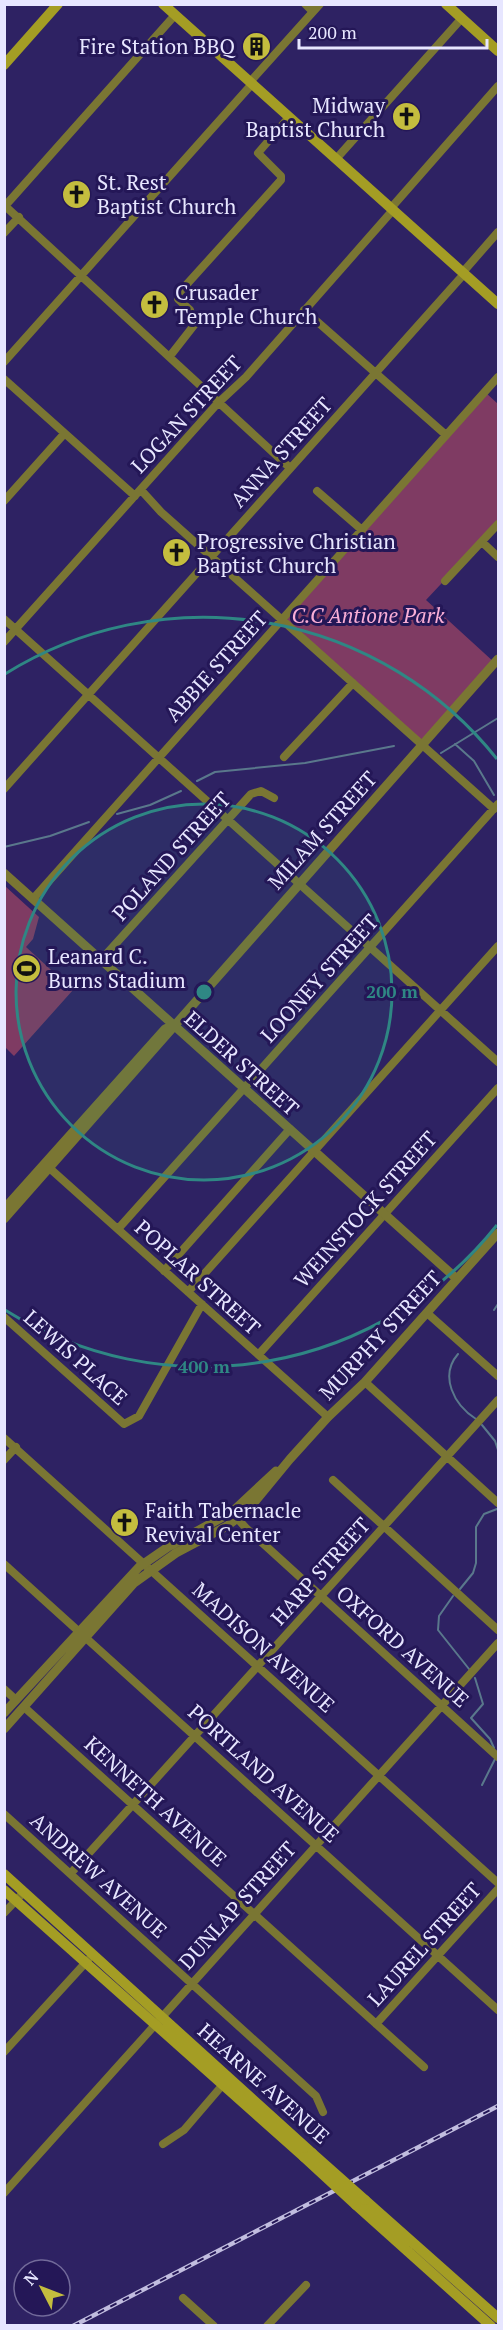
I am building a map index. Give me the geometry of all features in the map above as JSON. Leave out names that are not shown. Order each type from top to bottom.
[{"type":"main road","points":[[4,65],[58,4]]},
{"type":"main road","points":[[163,4],[498,304]]},
{"type":"main road","points":[[446,4],[498,51]]},
{"type":"main road","name":"HEARNE AVENUE","points":[[4,1875],[20,1896],[35,1910],[360,2202],[440,2281],[491,2325]]},
{"type":"main road","name":"HEARNE AVENUE","points":[[4,1890],[20,1896]]},
{"type":"main road","name":"HEARNE AVENUE","points":[[360,2202],[449,2273],[498,2318]]},
{"type":"main road","points":[[440,2281],[449,2273]]},
{"type":"street","points":[[305,4],[313,12]]},
{"type":"street","points":[[4,362],[320,4]]},
{"type":"street","points":[[175,15],[5,205],[290,468]]},
{"type":"street","points":[[336,159],[462,18]]},
{"type":"street","name":"LOGAN STREET","points":[[4,642],[304,310],[498,86]]},
{"type":"street","points":[[170,356],[195,324],[190,310],[178,299],[178,294],[281,180],[280,176],[258,153],[289,117]]},
{"type":"street","points":[[4,233],[19,217]]},
{"type":"street","name":"ANNA STREET","points":[[4,789],[376,373],[498,232]]},
{"type":"street","points":[[304,310],[446,435]]},
{"type":"street","name":"ABBIE STREET","points":[[33,899],[498,377]]},
{"type":"street","points":[[4,379],[64,434],[213,556],[422,746],[497,807]]},
{"type":"street","points":[[4,501],[64,434]]},
{"type":"street","points":[[317,491],[362,530]]},
{"type":"street","points":[[445,581],[498,524]]},
{"type":"street","points":[[482,542],[498,557]]},
{"type":"street","points":[[4,619],[498,1062]]},
{"type":"street","name":"MILAM STREET","points":[[4,1209],[171,1033],[173,1025],[498,659]]},
{"type":"street","points":[[284,757],[353,683]]},
{"type":"street","name":"POLAND STREET","points":[[101,960],[255,792],[266,792],[274,798]]},
{"type":"street","name":"LOONEY STREET","points":[[118,1229],[497,807]]},
{"type":"street","name":"ELDER STREET","points":[[4,873],[457,1279]]},
{"type":"street","points":[[188,1292],[498,946]]},
{"type":"street","name":"WEINSTOCK STREET","points":[[259,1354],[498,1088]]},
{"type":"street","points":[[164,1271],[290,1129]]},
{"type":"street","name":"MILAM STREET","points":[[4,1219],[47,1166]]},
{"type":"street","name":"POPLAR STREET","points":[[47,1166],[328,1417]]},
{"type":"street","name":"MURPHY STREET","points":[[4,1713],[148,1566],[176,1553],[259,1499],[287,1462],[328,1417],[365,1382],[498,1233]]},
{"type":"street","name":"LEWIS PLACE","points":[[4,1317],[124,1424],[139,1416],[202,1304]]},
{"type":"street","points":[[427,1313],[498,1376]]},
{"type":"street","points":[[365,1382],[498,1503]]},
{"type":"street","name":"HARP STREET","points":[[71,1873],[498,1400]]},
{"type":"street","name":"MADISON AVENUE","points":[[4,1437],[498,1883]]},
{"type":"street","points":[[4,1460],[16,1448]]},
{"type":"street","points":[[333,1480],[383,1528],[498,1630]]},
{"type":"street","name":"OXFORD AVENUE","points":[[235,1516],[498,1757]]},
{"type":"street","name":"PORTLAND AVENUE","points":[[4,1564],[498,2010]]},
{"type":"street","name":"MURPHY STREET","points":[[4,1729],[83,1634]]},
{"type":"street","name":"DUNLAP STREET","points":[[4,2193],[498,1643]]},
{"type":"street","points":[[4,1689],[16,1700]]},
{"type":"street","name":"KENNETH AVENUE","points":[[24,1707],[424,2067]]},
{"type":"street","name":"ANDREW AVENUE","points":[[4,1814],[316,2096],[323,2112]]},
{"type":"street","name":"LAUREL STREET","points":[[376,2024],[498,1889]]},
{"type":"street","points":[[4,1913],[20,1896]]},
{"type":"street","points":[[4,2052],[89,1958]]},
{"type":"street","points":[[163,2144],[184,2130],[225,2082]]},
{"type":"street","points":[[267,2325],[306,2284]]},
{"type":"street","points":[[183,2298],[214,2325]]},
{"type":"green space","name":"C.C Antione Park","points":[[485,392],[498,404],[498,523],[426,600],[495,663],[421,746],[282,619]]},
{"type":"green space","name":"Leanard C. Burns Stadium","points":[[5,886],[39,917],[33,939],[26,947],[73,990],[14,1056],[5,1047]]},
{"type":"waterway","points":[[441,753],[498,718]]},
{"type":"waterway","points":[[455,744],[474,761],[494,795]]},
{"type":"waterway","points":[[197,781],[215,772],[305,763],[394,746]]},
{"type":"waterway","points":[[117,814],[150,805],[181,791]]},
{"type":"waterway","points":[[4,847],[50,836],[89,822]]},
{"type":"waterway","points":[[494,1310],[498,1304]]},
{"type":"waterway","points":[[458,1354],[450,1371],[452,1390],[461,1406],[476,1419]]},
{"type":"waterway","points":[[482,1425],[495,1441],[498,1450]]},
{"type":"waterway","points":[[498,1453],[498,1473]]},
{"type":"waterway","points":[[460,1589],[473,1573],[476,1563],[476,1527],[484,1514],[497,1509]]},
{"type":"waterway","points":[[453,1596],[439,1616],[438,1630],[469,1669]]},
{"type":"waterway","points":[[475,1678],[483,1704],[471,1718],[490,1739],[494,1748]]},
{"type":"waterway","points":[[482,1785],[495,1759]]},
{"type":"railway","points":[[73,2326],[498,2106]]},
{"type":"place","name":"Fire Station BBQ","points":[[256,46]]},
{"type":"place","name":"Midway Baptist Church","points":[[406,117]]},
{"type":"place","name":"St. Rest Baptist Church","points":[[76,194]]},
{"type":"place","name":"Crusader Temple Church","points":[[154,304]]},
{"type":"place","name":"Progressive Christian Baptist Church","points":[[176,553]]},
{"type":"place","name":"Leanard C. Burns Stadium","points":[[27,968]]},
{"type":"place","name":"Faith Tabernacle Revival Center","points":[[124,1522]]}]
